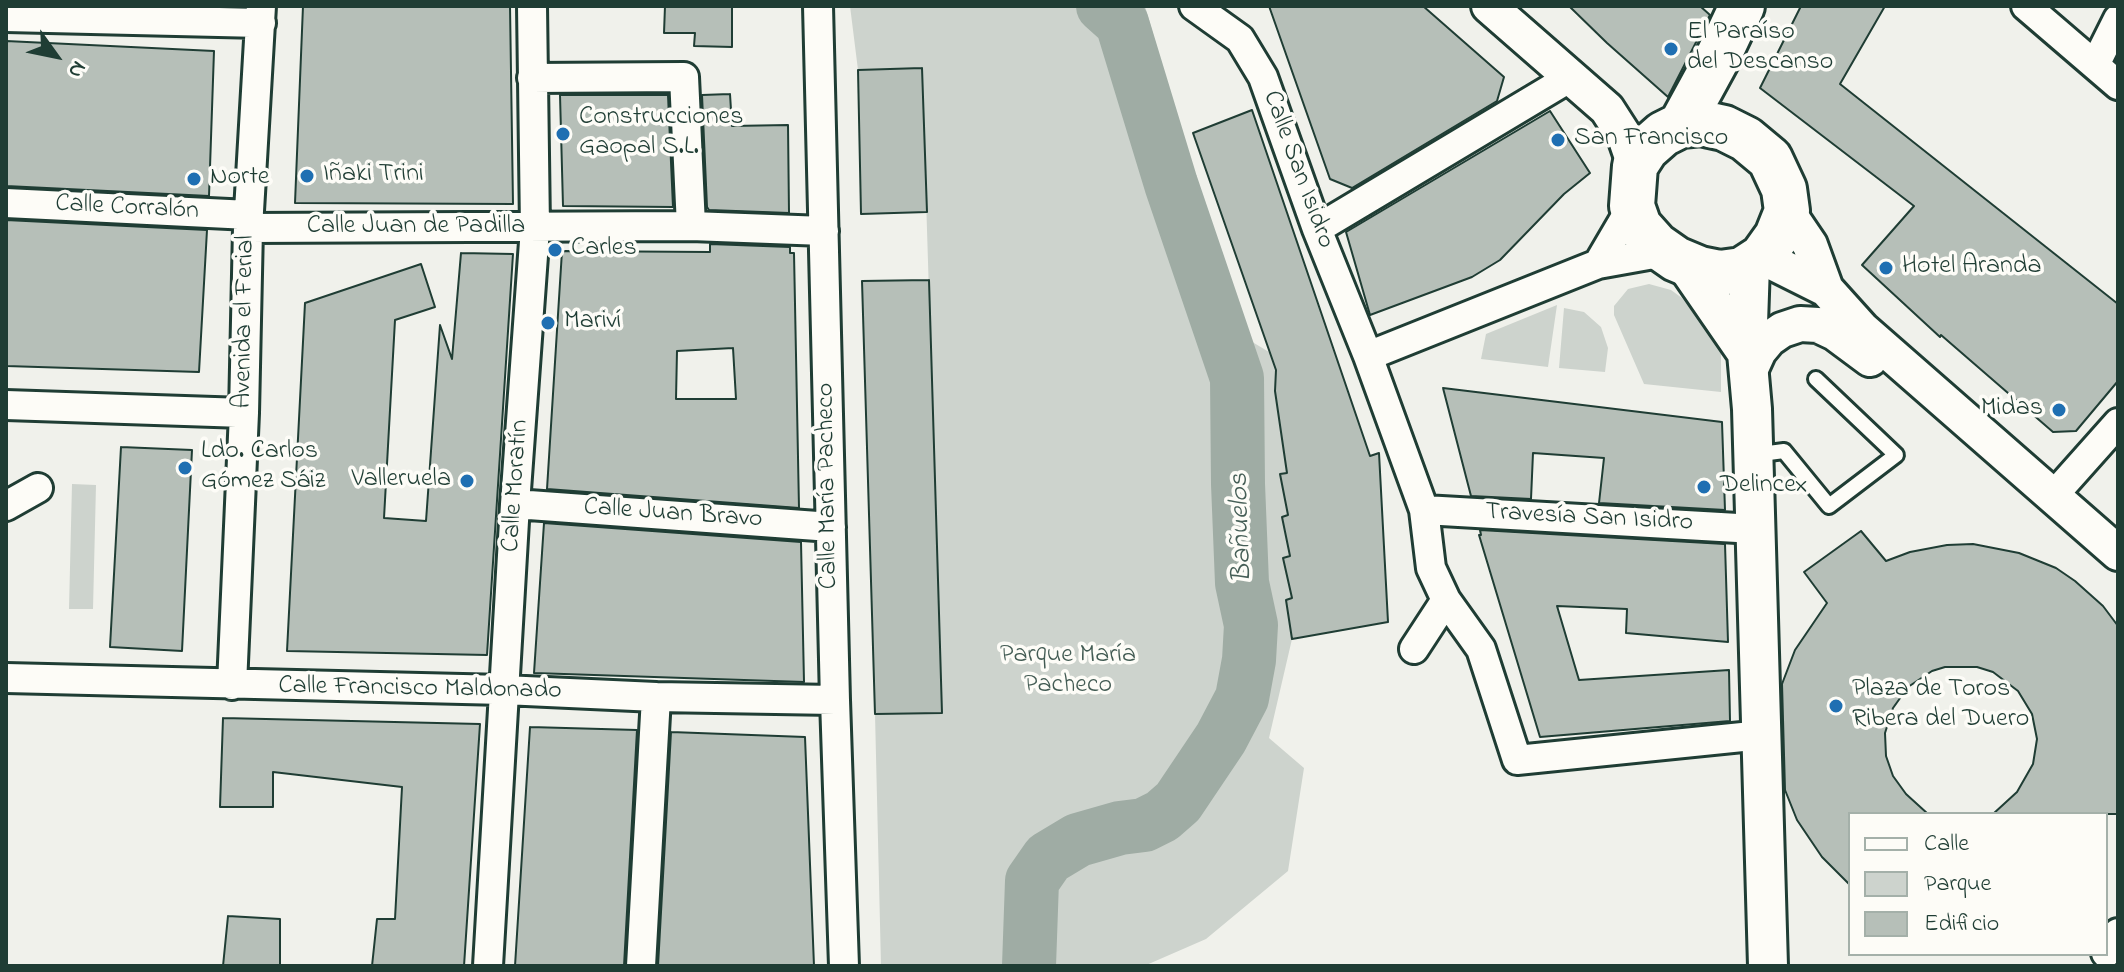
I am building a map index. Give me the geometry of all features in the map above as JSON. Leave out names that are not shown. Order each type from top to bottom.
[{"type":"main road","points":[[1742,6],[1717,59],[1653,158],[1639,226],[1675,257],[1748,363]]},
{"type":"main road","points":[[1717,59],[1720,101],[1732,132]]},
{"type":"main road","points":[[1653,158],[1701,123],[1746,139],[1770,159],[1784,189],[1787,211],[1777,236],[1756,260],[1742,270],[1720,273],[1675,257]]},
{"type":"main road","points":[[1756,260],[1748,363],[1768,966]]},
{"type":"street","name":"Calle Moratín","points":[[488,966],[515,504],[535,228],[532,6]]},
{"type":"street","name":"Calle María Pacheco","points":[[818,6],[844,966]]},
{"type":"street","name":"Calle San Isidro","points":[[1194,6],[1240,39],[1263,77],[1424,510],[1431,568],[1446,600],[1481,649],[1517,760],[1762,735]]},
{"type":"street","points":[[1489,6],[1607,109],[1653,158],[1598,264]]},
{"type":"street","points":[[2026,6],[2118,85]]},
{"type":"street","points":[[6,17],[261,15]]},
{"type":"street","name":"Avenida el Ferial","points":[[232,685],[244,413],[248,221],[261,15]]},
{"type":"street","points":[[2095,65],[2118,19]]},
{"type":"street","points":[[532,78],[684,77],[691,226]]},
{"type":"street","points":[[1317,229],[1571,77]]},
{"type":"street","name":"Calle Corralón","points":[[6,203],[248,221]]},
{"type":"street","points":[[1787,211],[1810,245],[1826,289],[1862,329],[2118,553]]},
{"type":"street","name":"Calle Juan de Padilla","points":[[248,221],[535,228],[691,226],[824,231]]},
{"type":"street","points":[[1368,356],[1598,264],[1675,257]]},
{"type":"street","points":[[1756,260],[1826,289]]},
{"type":"street","points":[[1748,363],[1769,339],[1782,330],[1800,324],[1818,325],[1835,333],[1867,357],[1920,382]]},
{"type":"street","points":[[6,405],[244,413]]},
{"type":"street","points":[[2053,496],[2118,423]]},
{"type":"street","points":[[6,506],[38,488]]},
{"type":"street","name":"Calle Juan Bravo","points":[[515,504],[831,527]]},
{"type":"street","name":"Travesía San Isidro","points":[[1424,510],[1755,529]]},
{"type":"street","points":[[1414,649],[1446,600]]},
{"type":"street","name":"Calle Francisco Maldonado","points":[[6,678],[835,700]]},
{"type":"street","points":[[641,966],[656,697]]},
{"type":"lane","points":[[1753,455],[1784,451],[1829,506],[1896,455],[1816,379]]},
{"type":"green space","name":"Parque María Pacheco","points":[[850,6],[1145,6],[1169,89],[1175,128],[1244,337],[1269,352],[1283,347],[1276,369],[1275,391],[1287,473],[1280,474],[1288,515],[1282,517],[1290,556],[1284,558],[1292,598],[1286,600],[1292,639],[1269,738],[1304,768],[1288,871],[1206,939],[1144,966],[881,966],[875,714],[942,712],[922,69],[858,70]]},
{"type":"green space","points":[[1649,284],[1671,290],[1682,298],[1721,348],[1721,392],[1644,384],[1614,315],[1614,306],[1628,289]]},
{"type":"green space","points":[[1557,305],[1548,367],[1481,359],[1486,334]]},
{"type":"green space","points":[[1564,308],[1584,312],[1601,327],[1608,348],[1605,372],[1559,368]]},
{"type":"green space","points":[[72,484],[96,485],[93,609],[69,609]]},
{"type":"building","points":[[303,6],[510,6],[513,204],[295,203]]},
{"type":"building","points":[[665,6],[732,6],[732,47],[694,46],[695,33],[664,33]]},
{"type":"building","points":[[1269,6],[1423,6],[1504,77],[1497,101],[1352,188],[1330,179]]},
{"type":"building","points":[[1569,6],[1700,6],[1710,15],[1668,97]]},
{"type":"building","points":[[1801,6],[1885,6],[1840,84],[2118,304],[2118,381],[2076,431],[2053,432],[1940,337],[1862,265],[1914,206],[1760,88]]},
{"type":"building","points":[[6,41],[214,51],[209,196],[6,186]]},
{"type":"building","points":[[922,68],[927,212],[861,214],[858,70]]},
{"type":"building","points":[[730,94],[732,126],[788,125],[789,213],[709,210],[707,207],[702,95]]},
{"type":"building","points":[[560,95],[668,95],[673,207],[563,206]]},
{"type":"building","points":[[1252,110],[1370,456],[1379,453],[1388,622],[1292,639],[1286,600],[1292,598],[1283,558],[1290,556],[1282,517],[1288,515],[1280,474],[1287,473],[1275,391],[1276,370],[1193,133]]},
{"type":"building","points":[[1550,111],[1590,173],[1564,194],[1500,260],[1472,277],[1370,315],[1346,232]]},
{"type":"building","points":[[6,220],[207,230],[199,372],[6,366]]},
{"type":"building","points":[[710,244],[790,247],[790,253],[794,253],[799,508],[547,489],[562,251],[710,252]],"holes":[[[733,348],[736,399],[676,399],[677,351]]]},
{"type":"building","points":[[461,253],[513,254],[487,655],[287,651],[305,303],[421,264],[435,307],[395,320],[384,518],[426,521],[440,325],[452,359]]},
{"type":"building","points":[[929,280],[942,713],[875,714],[862,281]]},
{"type":"building","points":[[1443,388],[1722,422],[1725,510],[1599,503],[1604,458],[1533,453],[1531,499],[1471,496]]},
{"type":"building","points":[[121,447],[192,450],[182,651],[110,647]]},
{"type":"building","points":[[544,523],[801,542],[804,682],[534,673]]},
{"type":"building","points":[[1480,530],[1725,544],[1728,642],[1626,633],[1627,609],[1557,606],[1579,680],[1729,670],[1730,721],[1540,737]]},
{"type":"building","name":"Plaza de Toros Ribera del Duero","points":[[1861,531],[1886,561],[1910,552],[1973,544],[2019,553],[2056,568],[2075,581],[2103,606],[2118,626],[2118,814],[1995,812],[2017,792],[2033,764],[2037,739],[2032,714],[2018,691],[1993,672],[1977,667],[1945,667],[1932,671],[1908,687],[1893,708],[1885,733],[1886,756],[1893,776],[1906,794],[1926,812],[1848,812],[1848,883],[1822,857],[1797,820],[1785,790],[1782,684],[1795,650],[1827,603],[1804,572]]},
{"type":"building","points":[[223,718],[480,724],[464,966],[372,966],[377,919],[395,919],[402,787],[273,772],[273,807],[220,807]]},
{"type":"building","points":[[530,727],[637,730],[624,966],[515,966]]},
{"type":"building","points":[[671,732],[805,737],[814,966],[658,966]]},
{"type":"building","points":[[228,916],[280,919],[280,966],[223,966]]},
{"type":"waterway","name":"Bañuelos","points":[[1029,966],[1032,881],[1048,858],[1078,840],[1144,825],[1162,816],[1178,802],[1221,738],[1242,698],[1249,660],[1251,625],[1242,583],[1237,378],[1171,184],[1122,23],[1103,6]]},
{"type":"place","name":"El Paraíso del Descanso","points":[[1671,49]]},
{"type":"place","name":"Construcciones Gaopal S.L.","points":[[563,134]]},
{"type":"place","name":"San Francisco","points":[[1558,140]]},
{"type":"place","name":"Iñaki Trini","points":[[307,176]]},
{"type":"place","name":"Norte","points":[[194,179]]},
{"type":"place","name":"Carles","points":[[555,250]]},
{"type":"place","name":"Hotel Aranda","points":[[1886,268]]},
{"type":"place","name":"Mariví","points":[[548,323]]},
{"type":"place","name":"Midas","points":[[2059,410]]},
{"type":"place","name":"Ldo. Carlos Gómez Sáiz","points":[[185,468]]},
{"type":"place","name":"Valleruela","points":[[467,481]]},
{"type":"place","name":"Delincex","points":[[1704,487]]},
{"type":"place","name":"Plaza de Toros Ribera del Duero","points":[[1836,706]]}]
